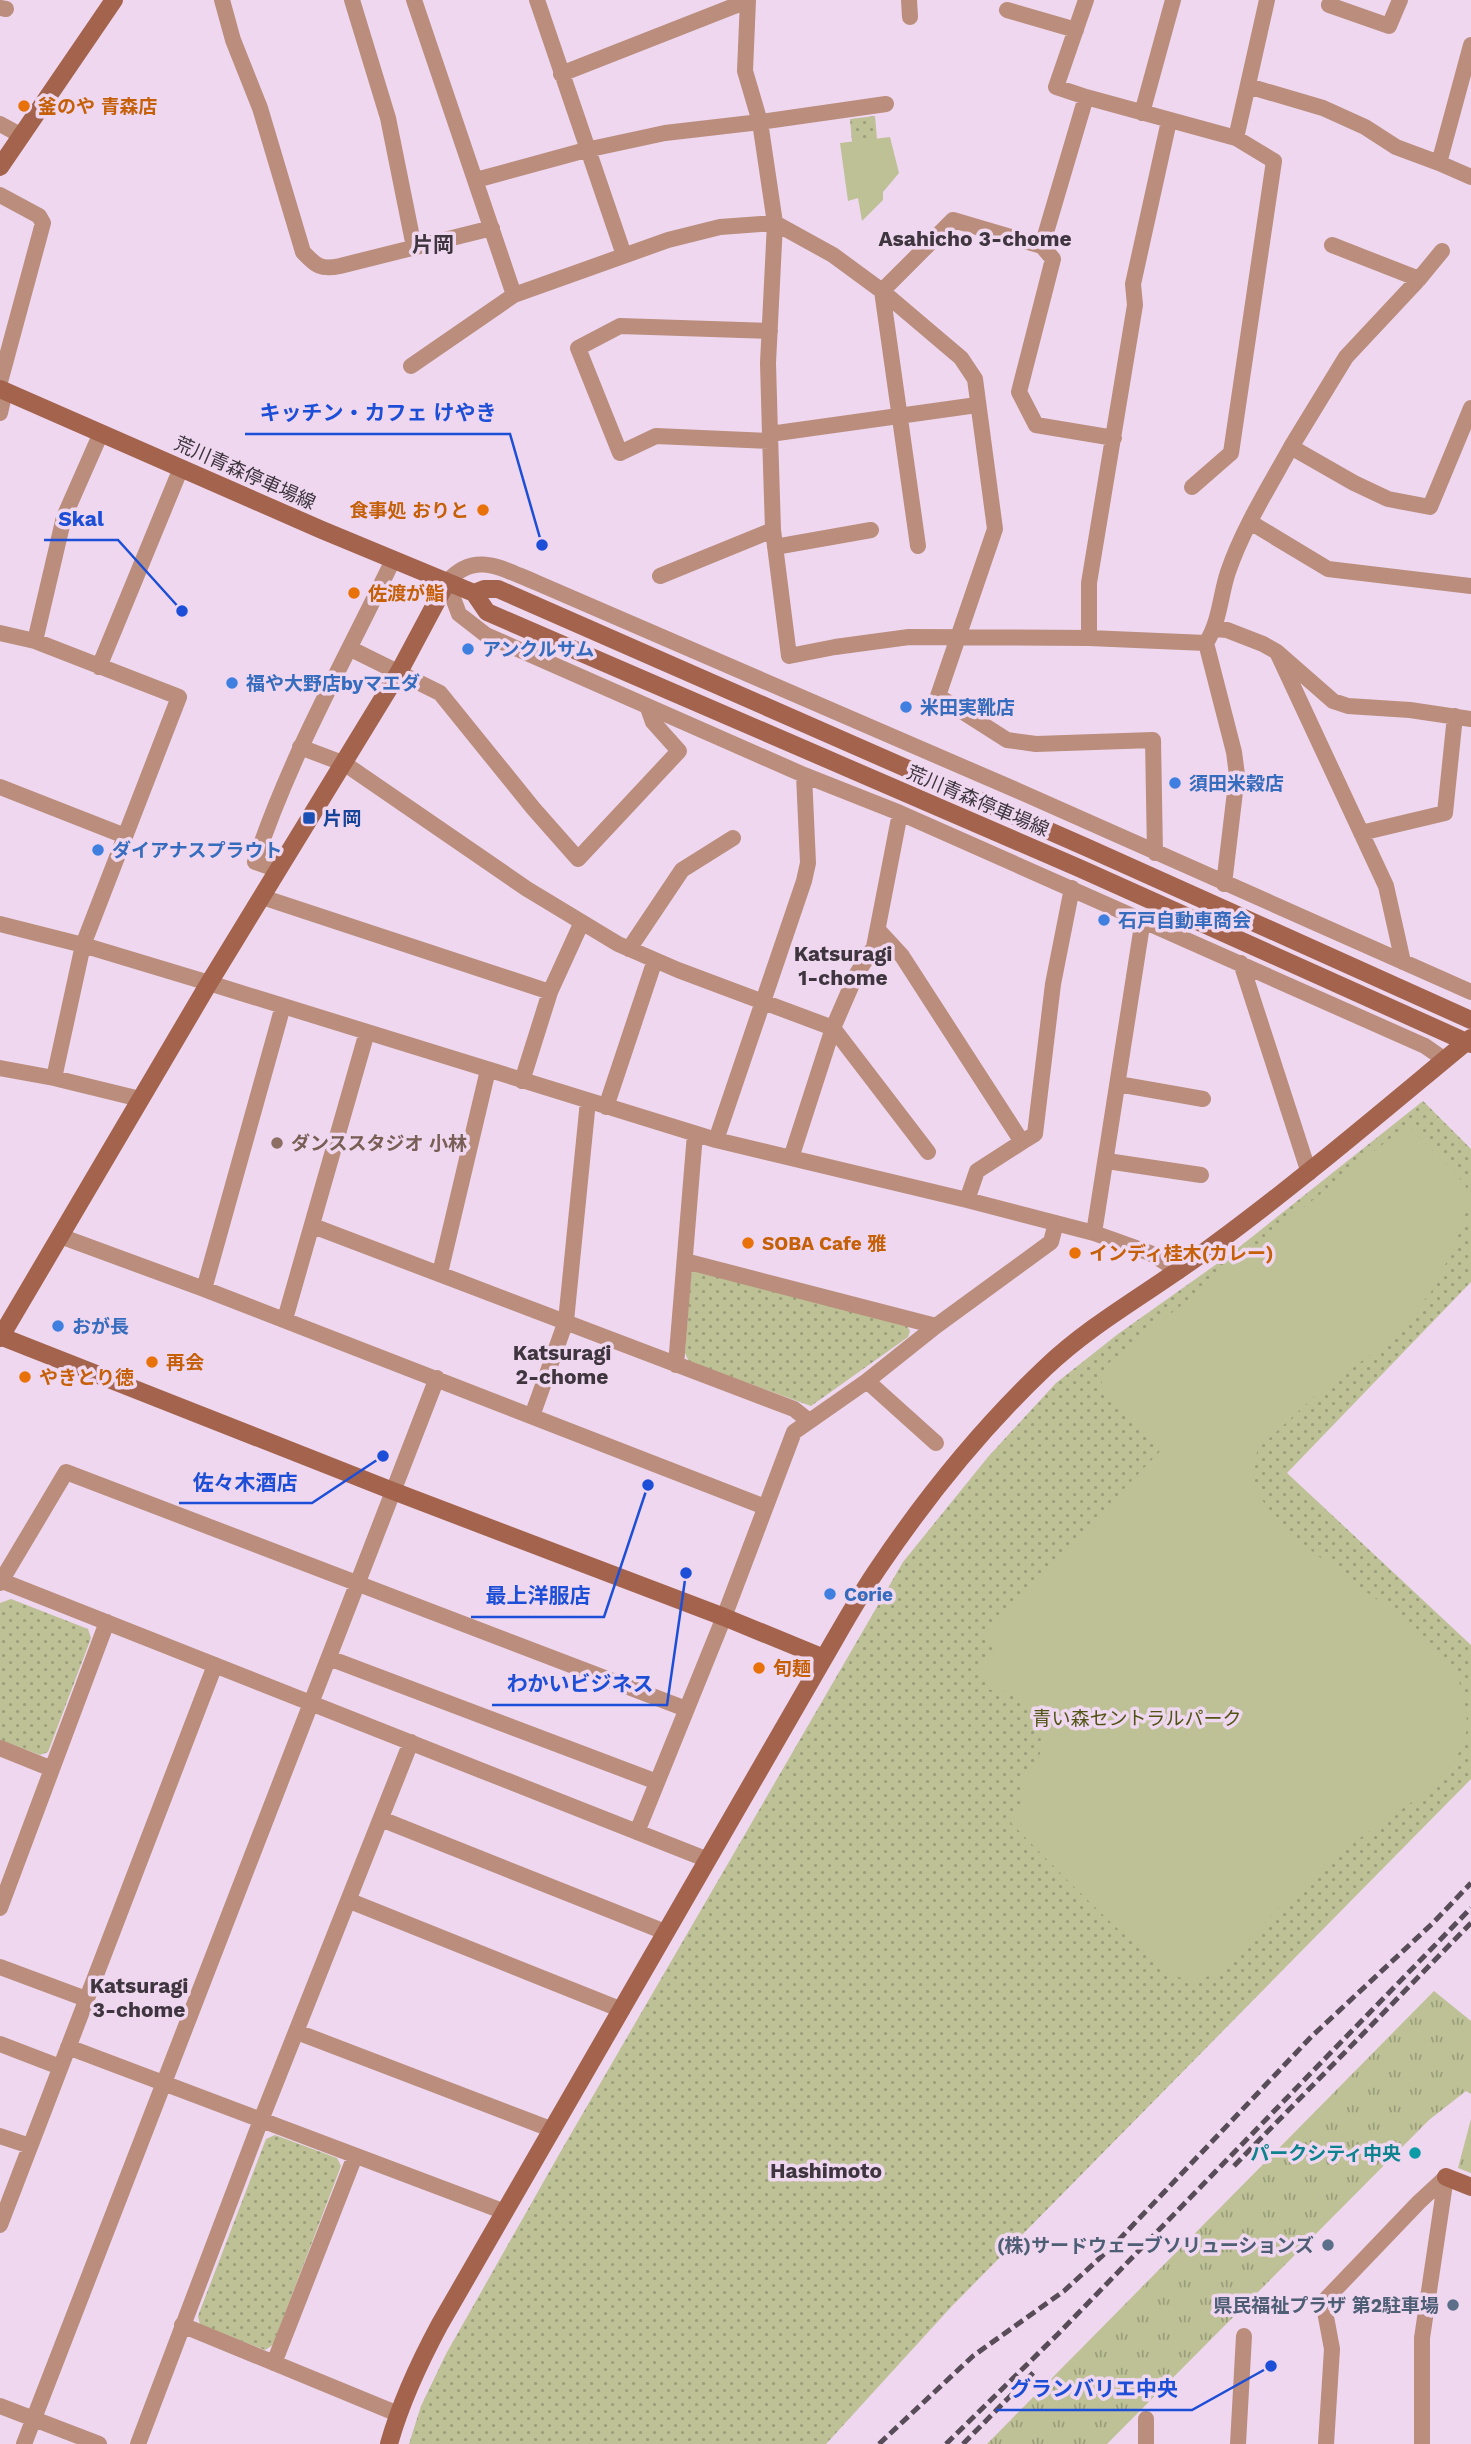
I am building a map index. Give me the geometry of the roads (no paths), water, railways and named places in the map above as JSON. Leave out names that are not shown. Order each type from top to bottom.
[{"type":"street","points":[[0,167],[114,0]]},
{"type":"street","points":[[222,0],[233,40],[260,108],[303,252],[317,267],[325,270],[492,228]]},
{"type":"street","points":[[414,0],[514,295]]},
{"type":"street","points":[[537,0],[624,255]]},
{"type":"street","points":[[909,0],[910,18]]},
{"type":"street","points":[[1086,0],[1056,87],[1236,138],[1275,160],[1231,453],[1192,487]]},
{"type":"street","points":[[1142,113],[1172,0]]},
{"type":"street","points":[[1236,138],[1267,0]]},
{"type":"street","points":[[1329,5],[1390,26],[1400,0]]},
{"type":"street","points":[[355,1],[388,118],[414,247]]},
{"type":"street","points":[[561,74],[748,1],[745,71],[760,122],[775,223],[770,331],[770,438],[773,530],[789,656],[909,637],[1089,638],[1206,643]]},
{"type":"street","points":[[1007,10],[1076,30]]},
{"type":"street","points":[[1439,163],[1471,45]]},
{"type":"street","points":[[1248,86],[1323,108],[1365,127],[1396,147],[1471,177]]},
{"type":"street","points":[[1042,246],[1086,97]]},
{"type":"street","points":[[476,180],[586,149],[665,133],[886,104]]},
{"type":"street","points":[[1089,638],[1089,583],[1135,305],[1133,284],[1169,121]]},
{"type":"street","points":[[0,124],[22,136]]},
{"type":"street","points":[[0,195],[39,216],[43,223],[2,387],[0,413]]},
{"type":"street","points":[[882,290],[953,220],[1042,246],[1053,259],[1019,392],[1036,425],[1114,438]]},
{"type":"street","points":[[411,366],[514,295],[624,255],[720,227],[775,223],[833,255],[882,290],[961,358],[975,379],[995,529],[938,696],[1007,740],[1036,744],[1153,740],[1155,853]]},
{"type":"street","points":[[1332,245],[1419,279]]},
{"type":"street","points":[[1224,884],[1237,775],[1234,752],[1206,643],[1215,629],[1228,572],[1250,522],[1291,447],[1346,357],[1442,251]]},
{"type":"street","points":[[882,290],[918,545]]},
{"type":"street","points":[[770,331],[620,326],[578,348],[620,453],[656,436],[770,438],[977,405]]},
{"type":"street","name":"荒川青森停車場線","points":[[2,387],[181,468],[474,593],[487,612],[1471,1041]]},
{"type":"street","points":[[1291,447],[1388,499],[1430,507],[1471,408]]},
{"type":"street","points":[[35,641],[64,517],[101,433]]},
{"type":"street","points":[[99,667],[181,468]]},
{"type":"street","points":[[1250,522],[1328,569],[1471,586]]},
{"type":"street","points":[[660,576],[773,530]]},
{"type":"street","points":[[775,547],[871,530]]},
{"type":"street","points":[[278,870],[255,862],[272,812],[300,747],[393,560]]},
{"type":"street","points":[[824,1658],[0,1337],[209,983],[345,764],[447,583],[458,570],[473,564],[492,565],[535,582],[998,782],[1471,992]]},
{"type":"street","points":[[447,583],[459,614],[486,635],[648,708],[900,813],[1143,919],[1425,1046],[1444,1060]]},
{"type":"street","name":"荒川青森停車場線","points":[[474,593],[484,589],[498,589],[1088,848],[1471,1020]]},
{"type":"street","points":[[1215,629],[1251,638],[1277,652],[1333,701],[1348,706],[1410,710],[1463,718],[1444,813],[1362,832]]},
{"type":"street","points":[[0,633],[35,641],[179,698],[83,945],[54,1078]]},
{"type":"street","points":[[351,649],[440,694],[578,859],[680,751],[653,722],[648,708]]},
{"type":"street","points":[[1277,652],[1386,886],[1403,962]]},
{"type":"street","points":[[300,747],[345,764],[581,924],[655,960],[832,1028],[928,1152]]},
{"type":"street","points":[[716,1140],[804,881],[808,863],[804,775]]},
{"type":"street","points":[[0,787],[125,836]]},
{"type":"street","points":[[791,1158],[832,1028],[856,975],[874,947],[900,813]]},
{"type":"street","points":[[629,949],[682,870],[733,838]]},
{"type":"street","points":[[967,1200],[977,1171],[1035,1134],[1053,984],[1072,888]]},
{"type":"street","points":[[262,897],[550,992]]},
{"type":"street","points":[[1094,1233],[1143,919]]},
{"type":"street","points":[[0,924],[83,945],[209,983],[716,1140],[1094,1233],[1150,1253],[1179,1271]]},
{"type":"street","points":[[522,1081],[550,992],[581,924]]},
{"type":"street","points":[[878,930],[902,956],[1022,1142]]},
{"type":"street","points":[[606,1107],[655,960]]},
{"type":"street","points":[[1241,963],[1309,1173]]},
{"type":"street","points":[[204,1289],[283,1006]]},
{"type":"street","points":[[285,1319],[367,1032]]},
{"type":"street","points":[[389,2444],[417,2366],[824,1658],[877,1569],[915,1516],[1006,1407],[1046,1367],[1089,1332],[1179,1271],[1309,1173],[1444,1060],[1471,1041]]},
{"type":"street","points":[[0,1068],[140,1098]]},
{"type":"street","points":[[440,1273],[488,1070]]},
{"type":"street","points":[[1118,1084],[1203,1099]]},
{"type":"street","points":[[532,1416],[566,1321],[588,1101]]},
{"type":"street","points":[[676,1365],[695,1134]]},
{"type":"street","points":[[1107,1161],[1201,1175]]},
{"type":"street","points":[[637,1832],[724,1617],[794,1432],[867,1381],[936,1326],[1051,1242],[1056,1223]]},
{"type":"street","points":[[313,1226],[794,1409],[809,1421]]},
{"type":"street","points":[[60,1237],[285,1319],[765,1507]]},
{"type":"street","points":[[685,1261],[936,1326]]},
{"type":"street","points":[[24,2444],[437,1378]]},
{"type":"street","points":[[867,1381],[936,1443]]},
{"type":"street","points":[[686,1709],[66,1472],[1,1582],[708,1860]]},
{"type":"street","points":[[0,1908],[107,1622]]},
{"type":"street","points":[[329,1658],[657,1782]]},
{"type":"street","points":[[0,2225],[215,1665]]},
{"type":"street","points":[[138,2444],[181,2325],[411,1742]]},
{"type":"street","points":[[0,1748],[52,1769]]},
{"type":"street","points":[[381,1819],[665,1932]]},
{"type":"street","points":[[350,1901],[621,2010]]},
{"type":"street","points":[[0,1967],[86,1999]]},
{"type":"street","points":[[297,2032],[553,2130]]},
{"type":"street","points":[[0,2044],[60,2067]]},
{"type":"street","points":[[68,2047],[505,2212]]},
{"type":"street","points":[[0,2136],[30,2147]]},
{"type":"street","points":[[274,2363],[355,2156]]},
{"type":"street","points":[[1446,2178],[1471,2187]]},
{"type":"street","points":[[1326,2444],[1332,2349],[1324,2306],[1327,2298],[1419,2202],[1446,2178]]},
{"type":"street","points":[[1422,2444],[1422,2338],[1446,2178]]},
{"type":"street","points":[[181,2325],[398,2414]]},
{"type":"street","points":[[1238,2444],[1244,2336]]},
{"type":"street","points":[[0,2406],[99,2444]]},
{"type":"street","points":[[1146,2419],[1146,2444]]},
{"type":"railway","points":[[879,2444],[973,2356],[1064,2291],[1114,2245],[1311,2037],[1433,1923],[1471,1883]]},
{"type":"railway","points":[[946,2444],[1058,2334],[1471,1908]]},
{"type":"railway","points":[[1234,2166],[1471,1923]]},
{"type":"railway","points":[[963,2444],[1034,2372]]},
{"type":"place","name":"釜のや 青森店","points":[[24,106]]},
{"type":"place","name":"食事処 おりと","points":[[483,510]]},
{"type":"place","name":"キッチン・カフェ けやき","points":[[542,545]]},
{"type":"place","name":"佐渡が鮨","points":[[354,593]]},
{"type":"place","name":"Skal","points":[[182,611]]},
{"type":"place","name":"アンクルサム","points":[[468,649]]},
{"type":"place","name":"福や大野店byマエダ","points":[[232,683]]},
{"type":"place","name":"米田実靴店","points":[[906,707]]},
{"type":"place","name":"須田米穀店","points":[[1175,783]]},
{"type":"place","name":"片岡","points":[[309,818]]},
{"type":"place","name":"ダイアナスプラウト","points":[[98,850]]},
{"type":"place","name":"石戸自動車商会","points":[[1104,920]]},
{"type":"place","name":"ダンススタジオ 小林","points":[[277,1143]]},
{"type":"place","name":"SOBA Cafe 雅","points":[[748,1243]]},
{"type":"place","name":"インディ桂木(カレー)","points":[[1075,1253]]},
{"type":"place","name":"おが長","points":[[58,1326]]},
{"type":"place","name":"再会","points":[[152,1362]]},
{"type":"place","name":"やきとり徳","points":[[25,1377]]},
{"type":"place","name":"佐々木酒店","points":[[383,1456]]},
{"type":"place","name":"最上洋服店","points":[[648,1485]]},
{"type":"place","name":"わかいビジネス","points":[[686,1573]]},
{"type":"place","name":"Corie","points":[[830,1594]]},
{"type":"place","name":"旬麺","points":[[759,1668]]},
{"type":"place","name":"パークシティ中央","points":[[1415,2153]]},
{"type":"place","name":"(株)サードウェーブソリューションズ","points":[[1328,2245]]},
{"type":"place","name":"県民福祉プラザ 第2駐車場","points":[[1453,2305]]},
{"type":"place","name":"グランバリエ中央","points":[[1271,2366]]},
{"type":"district","name":"Asahicho 3-chome","points":[[975,238]]},
{"type":"district","name":"片岡","points":[[433,244]]},
{"type":"district","name":"Katsuragi 1-chome","points":[[843,965]]},
{"type":"district","name":"Katsuragi 2-chome","points":[[562,1364]]},
{"type":"district","name":"Katsuragi 3-chome","points":[[139,1997]]},
{"type":"district","name":"Hashimoto","points":[[826,2170]]},
{"type":"park label","name":"青い森セントラルパーク","points":[[1137,1718]]}]
